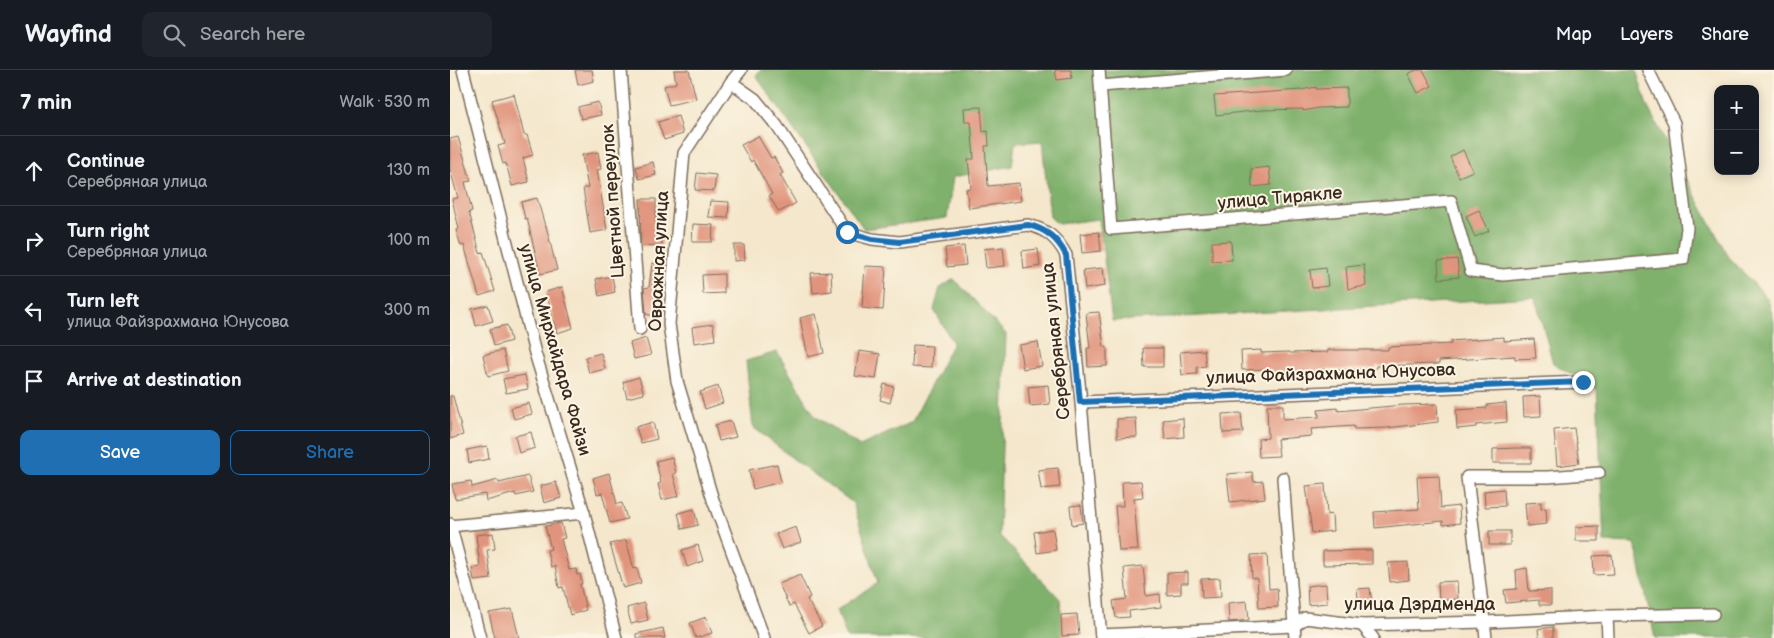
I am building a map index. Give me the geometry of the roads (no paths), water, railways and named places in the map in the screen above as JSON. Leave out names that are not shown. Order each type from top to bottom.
[{"type":"street","name":"улица Мирхайдара Файзи","points":[[464,70],[535,353],[584,513],[616,638]]},
{"type":"street","name":"Цветной переулок","points":[[620,70],[640,329]]},
{"type":"street","name":"Овражная улица","points":[[741,70],[684,153],[669,324],[677,381],[712,500],[764,638]]},
{"type":"street","points":[[1100,70],[1101,86],[1286,70]]},
{"type":"street","name":"улица Тирякле","points":[[1101,86],[1111,230],[1451,200],[1471,271],[1503,275],[1683,259],[1687,228],[1674,123],[1648,70]]},
{"type":"street","name":"Серебряная улица","points":[[731,82],[755,99],[777,126],[847,232],[872,239],[899,242],[1028,225],[1040,228],[1059,243],[1066,255],[1101,637]]},
{"type":"street","name":"улица Файзрахмана Юнусова","points":[[1080,402],[1583,382]]},
{"type":"street","points":[[1486,638],[1486,622],[1467,477],[1548,477],[1599,473]]},
{"type":"street","points":[[1283,478],[1295,638]]},
{"type":"street","points":[[480,638],[450,525],[584,513]]},
{"type":"street","name":"улица Дэрдменда","points":[[1101,637],[1294,626],[1305,618],[1362,625],[1713,614]]},
{"type":"street","points":[[1607,616],[1608,638]]},
{"type":"street","points":[[1362,625],[1374,638]]}]
